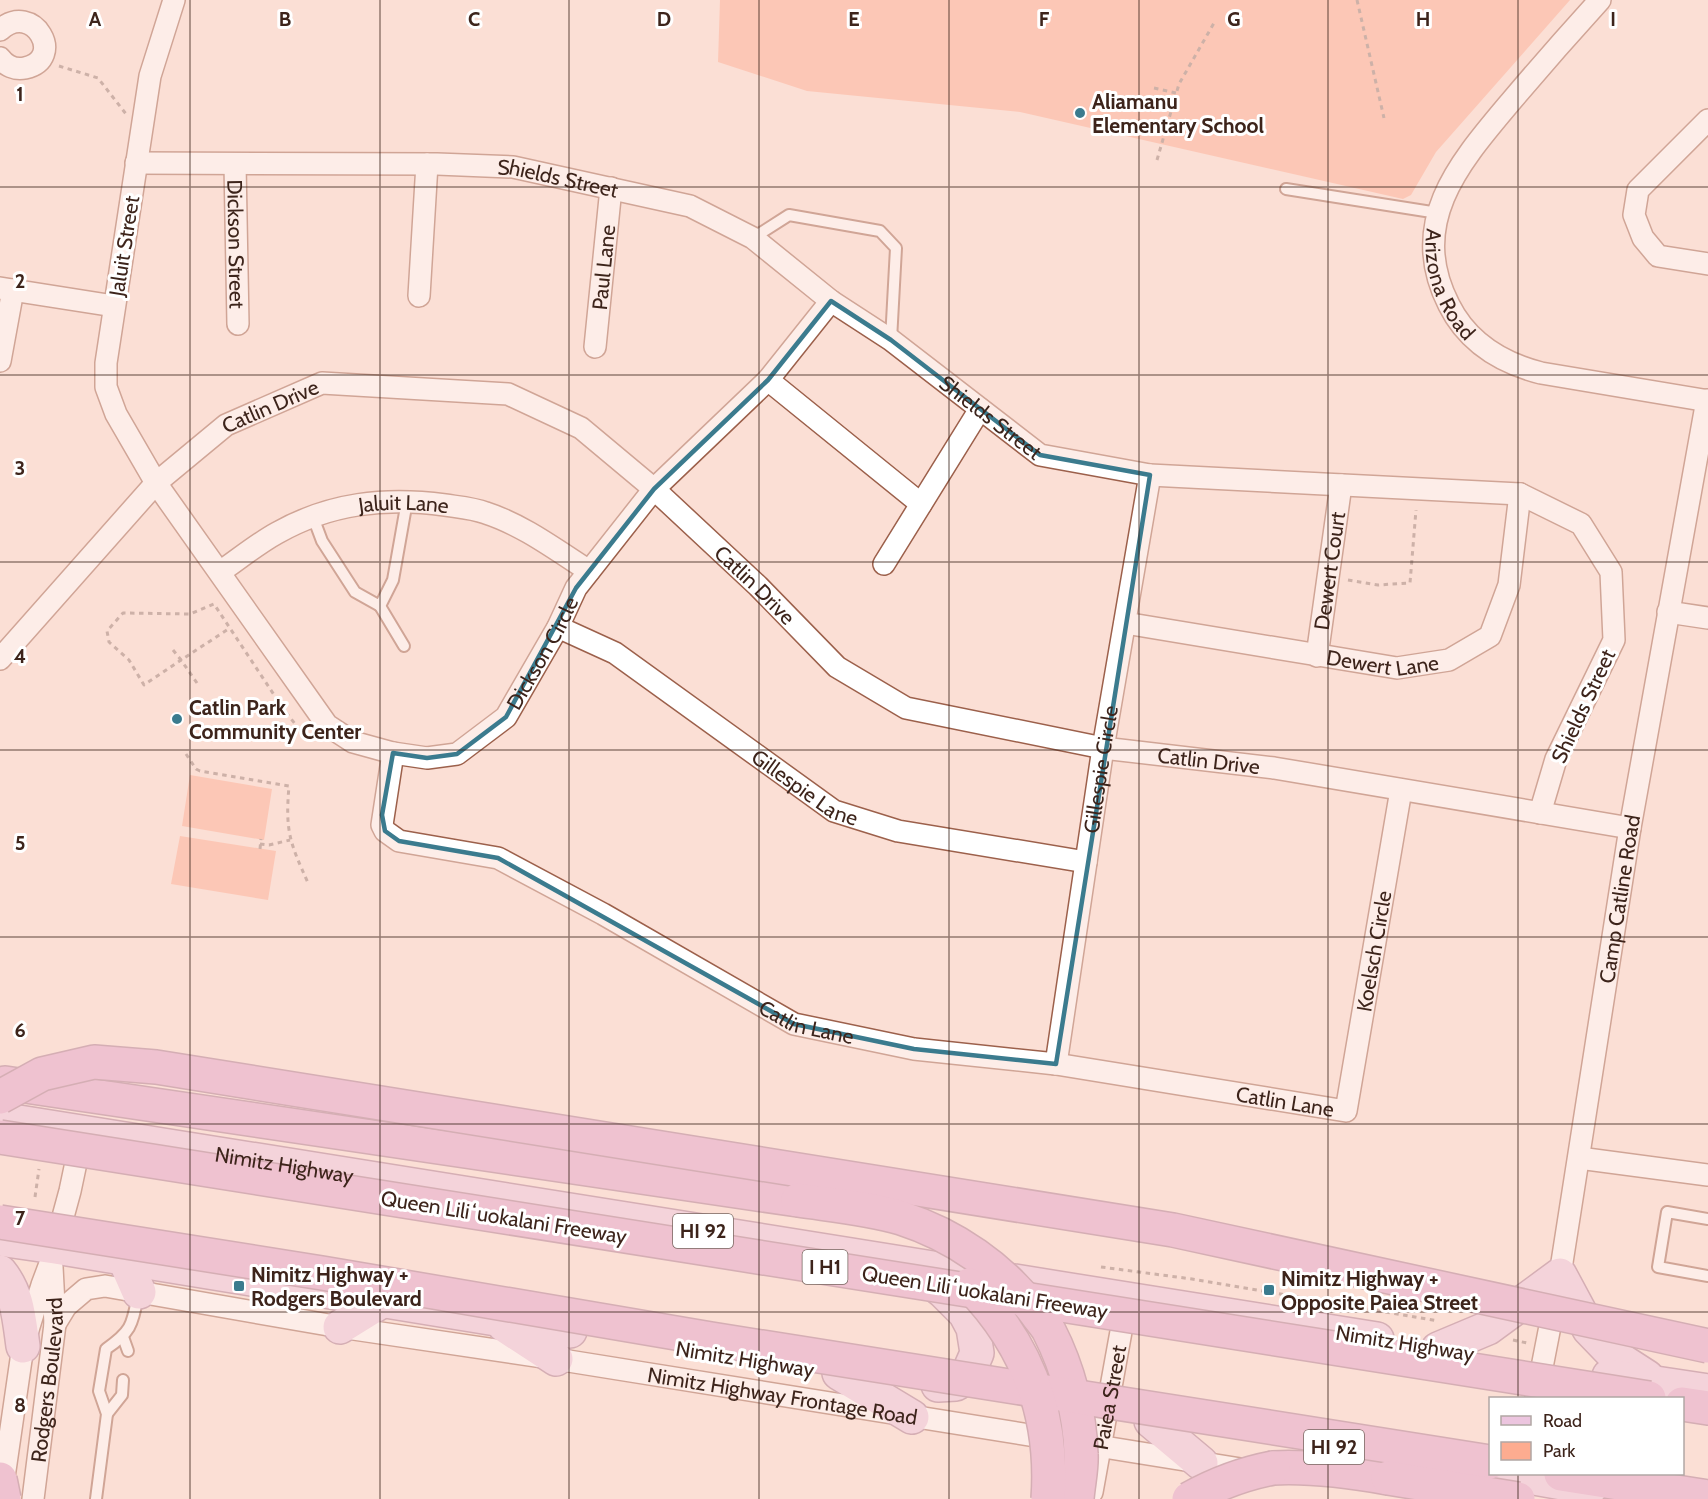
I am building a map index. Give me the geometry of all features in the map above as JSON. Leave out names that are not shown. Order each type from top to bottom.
[{"type":"highway","points":[[0,1097],[42,1074],[94,1062],[156,1067],[1173,1230],[1708,1346]]},
{"type":"highway","points":[[0,1082],[863,1209],[900,1218],[936,1231],[969,1249],[999,1272],[1026,1299],[1048,1330],[1063,1365],[1074,1405],[1081,1454],[1077,1499]]},
{"type":"highway","name":"Queen Liliʻuokalani Freeway","points":[[0,1137],[1652,1391]]},
{"type":"highway","points":[[798,1200],[878,1226],[922,1245],[957,1272],[987,1304],[1013,1340],[1032,1379],[1046,1428],[1050,1476],[1048,1499]]},
{"type":"highway","points":[[0,1221],[322,1273],[1509,1479]]},
{"type":"highway","points":[[1684,1404],[1708,1408]]},
{"type":"highway","points":[[1189,1499],[1215,1485],[1244,1474],[1273,1468],[1303,1466],[1509,1479]]},
{"type":"highway","points":[[0,1479],[3,1499]]},
{"type":"highway","points":[[1561,1485],[1708,1497]]},
{"type":"main road","name":"Nimitz Highway","points":[[0,1119],[1543,1365],[1652,1391],[1708,1390]]},
{"type":"main road","name":"Nimitz Highway","points":[[0,1239],[53,1254],[124,1258],[495,1320],[839,1373],[917,1402]]},
{"type":"main road","points":[[124,1258],[139,1292]]},
{"type":"main road","points":[[908,1263],[944,1292],[964,1313],[974,1328],[977,1353],[967,1376],[956,1384],[917,1402]]},
{"type":"main road","points":[[0,1272],[10,1284],[17,1304],[23,1346]]},
{"type":"main road","points":[[1438,1349],[1488,1328],[1560,1275],[1589,1329],[1652,1391]]},
{"type":"main road","points":[[340,1327],[382,1301]]},
{"type":"main road","points":[[495,1320],[556,1359]]},
{"type":"main road","name":"HI 92","points":[[917,1402],[1151,1421],[1648,1499]]},
{"type":"main road","points":[[1151,1421],[1201,1463]]},
{"type":"street","name":"Jaluit Street","points":[[174,0],[150,76],[114,306],[106,363],[106,387],[116,414],[156,483],[220,572]]},
{"type":"street","name":"Arizona Road","points":[[1600,0],[1561,42],[1471,148],[1447,187],[1434,229],[1433,250],[1437,272],[1443,293],[1453,313],[1482,346],[1500,358],[1541,373],[1707,400]]},
{"type":"street","points":[[0,30],[8,22],[27,20],[36,25],[45,41],[40,60],[32,66],[23,69],[13,68],[0,58]]},
{"type":"street","points":[[1708,120],[1638,190],[1634,215],[1643,238],[1658,256],[1708,264]]},
{"type":"street","name":"Shields Street","points":[[136,163],[427,164],[513,167],[690,206],[753,238],[831,301],[891,340],[1040,455],[1150,475],[1520,495],[1581,524],[1611,572],[1614,640],[1556,759],[1540,813]]},
{"type":"street","name":"Dickson Street","points":[[235,164],[238,324]]},
{"type":"street","points":[[419,296],[427,164]]},
{"type":"street","name":"Paul Lane","points":[[595,347],[611,188]]},
{"type":"street","points":[[0,361],[7,289],[114,306]]},
{"type":"street","name":"Dickson Circle","points":[[220,572],[327,725],[353,742],[393,753],[427,758],[457,754],[506,717],[558,627],[576,588],[654,489],[768,380],[831,301]]},
{"type":"street","points":[[768,380],[921,504]]},
{"type":"street","name":"Catlin Drive","points":[[0,659],[156,483],[226,425],[322,383],[508,394],[581,428],[654,489],[758,586],[837,667],[906,708],[1103,748],[1274,768],[1630,828]]},
{"type":"street","name":"Camp Catline Road","points":[[1536,1397],[1560,1275],[1630,828],[1707,400]]},
{"type":"street","points":[[884,564],[980,409]]},
{"type":"street","name":"Gillespie Circle","points":[[1056,1064],[1103,748],[1150,475]]},
{"type":"street","name":"Dewert Court","points":[[1317,656],[1341,485]]},
{"type":"street","name":"Dewert Lane","points":[[1125,623],[1397,668],[1449,660],[1490,636],[1509,585],[1520,495]]},
{"type":"street","name":"Jaluit Lane","points":[[220,572],[276,534],[313,516],[342,506],[407,501],[486,513],[531,534],[589,571]]},
{"type":"street","points":[[1668,612],[1708,618]]},
{"type":"street","name":"Gillespie Lane","points":[[558,627],[615,653],[834,811],[898,831],[1086,862]]},
{"type":"street","name":"Catlin Lane","points":[[393,753],[382,825],[385,831],[399,841],[498,858],[603,914],[794,1024],[914,1049],[1056,1064],[1346,1111]]},
{"type":"street","name":"Koelsch Circle","points":[[1346,1111],[1401,790]]},
{"type":"street","name":"Rodgers Boulevard","points":[[3,1499],[23,1346],[53,1254],[70,1191],[82,1133]]},
{"type":"street","points":[[1579,1158],[1708,1175]]},
{"type":"street","name":"Rodgers Boulevard","points":[[33,1499],[55,1324],[53,1254]]},
{"type":"street","name":"Nimitz Highway Frontage Road","points":[[55,1324],[66,1306],[86,1289],[105,1286],[340,1327],[556,1359],[917,1402],[1101,1448],[1428,1499]]},
{"type":"street","name":"Paiea Street","points":[[1091,1499],[1127,1297]]},
{"type":"lane","points":[[1286,189],[1438,213]]},
{"type":"lane","points":[[753,238],[789,215],[880,231],[896,248],[891,340]]},
{"type":"lane","points":[[380,606],[393,580],[407,501]]},
{"type":"lane","points":[[313,516],[322,541],[355,592],[380,606],[404,646]]},
{"type":"lane","points":[[1708,1219],[1667,1212],[1658,1268],[1708,1276]]},
{"type":"lane","points":[[96,1499],[107,1414],[99,1391],[106,1349],[123,1337],[134,1320],[139,1292]]},
{"type":"lane","points":[[123,1337],[128,1351]]},
{"type":"lane","points":[[107,1414],[122,1395],[123,1380]]},
{"type":"path","points":[[1358,0],[1384,118]]},
{"type":"path","points":[[1157,159],[1179,84],[1214,23]]},
{"type":"path","points":[[40,60],[98,78],[141,134]]},
{"type":"path","points":[[1155,88],[1176,93]]},
{"type":"path","points":[[1328,578],[1378,585],[1410,583],[1416,510]]},
{"type":"path","points":[[230,628],[144,685],[129,660],[109,642],[107,631],[123,613],[190,614],[214,604],[230,628],[284,710],[300,730],[312,739]]},
{"type":"path","points":[[173,651],[197,683]]},
{"type":"path","points":[[186,754],[196,769],[200,771],[289,786],[287,814],[290,840],[309,885]]},
{"type":"path","points":[[260,849],[261,842],[269,845],[290,840]]},
{"type":"path","points":[[35,1197],[40,1164]]},
{"type":"highlighted area","points":[[831,301],[891,340],[1040,455],[1150,475],[1056,1064],[914,1049],[794,1024],[498,858],[399,841],[385,831],[382,815],[393,753],[427,758],[457,754],[506,717],[576,588],[654,489],[768,380]]},
{"type":"green space","name":"Aliamanu Elementary School","points":[[720,0],[1570,0],[1436,152],[1411,195],[1403,199],[1020,112],[807,91],[718,62]]},
{"type":"green space","points":[[190,775],[272,789],[264,840],[182,826]]},
{"type":"green space","points":[[180,836],[276,851],[268,900],[171,884]]},
{"type":"place","name":"Aliamanu Elementary School","points":[[1080,113]]},
{"type":"place","name":"Catlin Park Community Center","points":[[177,719]]},
{"type":"place","name":"Nimitz Highway + Rodgers Boulevard","points":[[239,1286]]},
{"type":"place","name":"Nimitz Highway + Opposite Paiea Street","points":[[1269,1290]]}]
